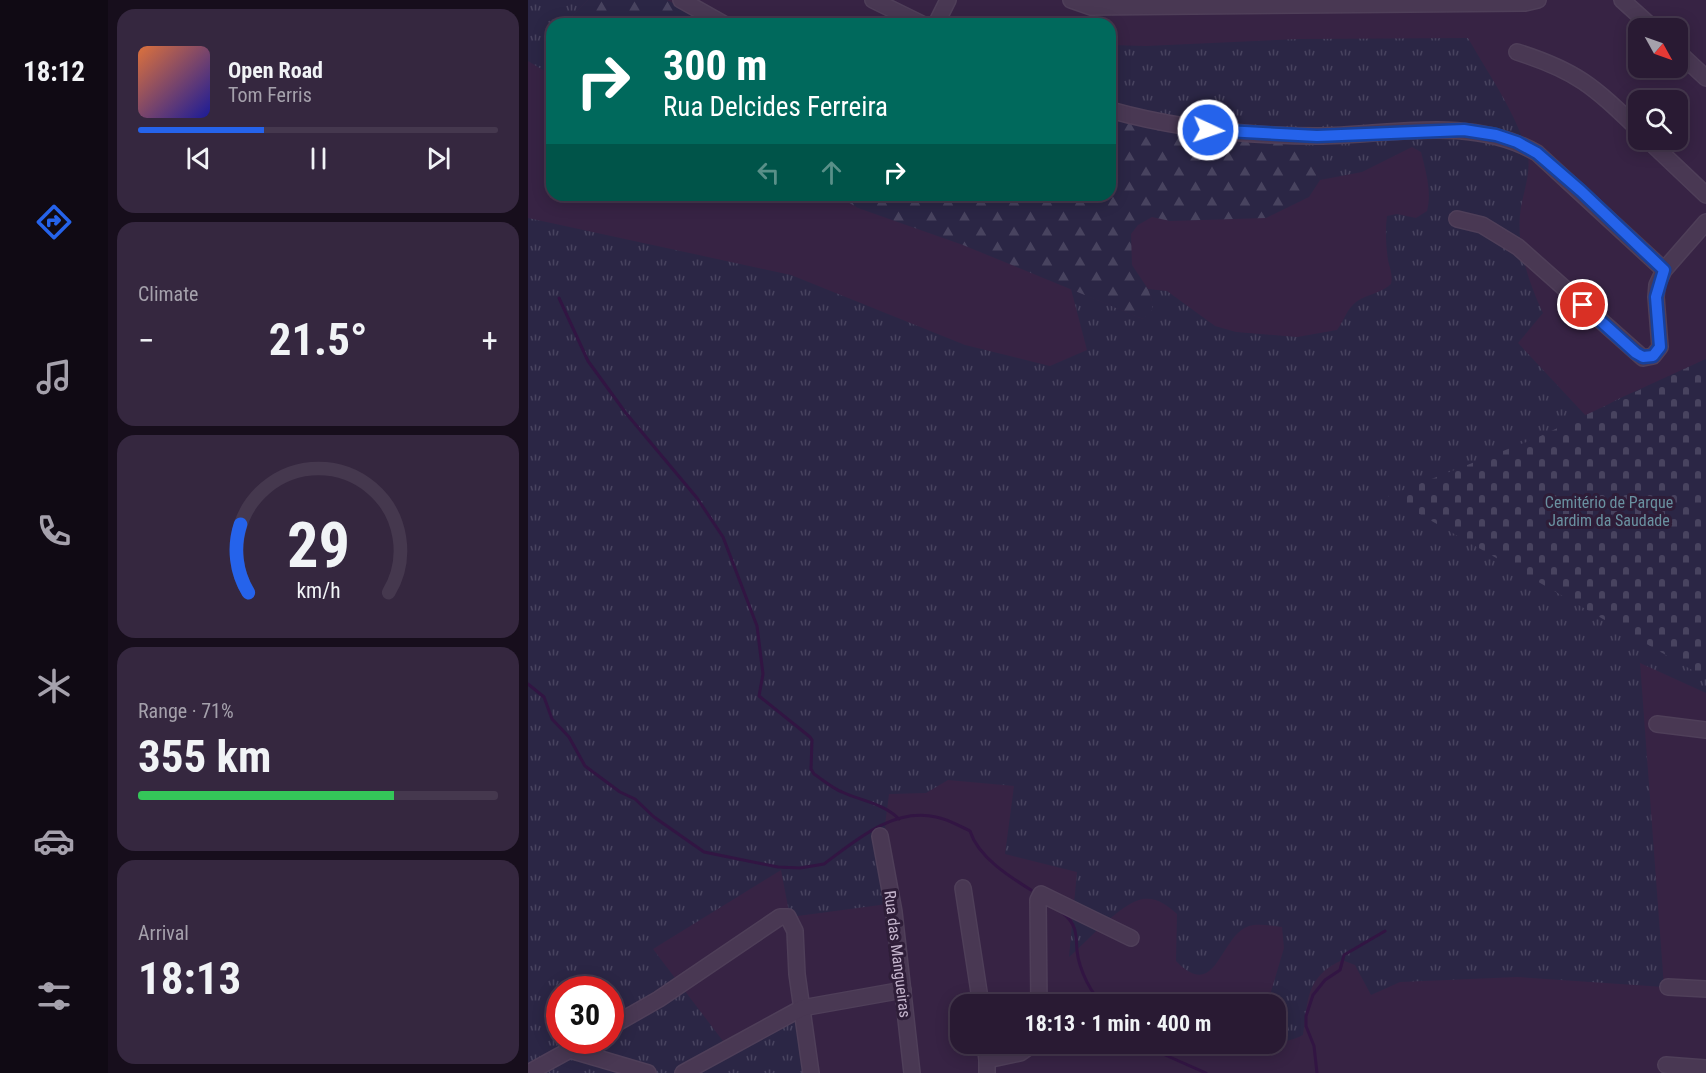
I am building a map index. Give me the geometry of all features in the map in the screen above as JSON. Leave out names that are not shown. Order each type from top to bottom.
[{"type":"street","points":[[681,0],[713,18]]},
{"type":"street","points":[[873,0],[910,18]]},
{"type":"street","points":[[939,18],[948,0]]},
{"type":"street","points":[[1071,0],[1091,7],[1109,3],[1525,3],[1538,0]]},
{"type":"street","points":[[1622,0],[1642,18]]},
{"type":"street","points":[[1517,52],[1568,70],[1586,81],[1628,120]]},
{"type":"street","points":[[1688,61],[1706,78]]},
{"type":"street","points":[[1116,112],[1147,120],[1208,130],[1317,136],[1464,130],[1496,135],[1517,142],[1537,153],[1581,191],[1664,270]]},
{"type":"street","points":[[1659,150],[1706,195]]},
{"type":"street","points":[[1457,219],[1482,225],[1518,247],[1643,357],[1653,356],[1660,347],[1656,297],[1664,270],[1706,222]]},
{"type":"street","points":[[1657,724],[1706,730]]},
{"type":"street","name":"Rua das Mangueiras","points":[[880,836],[894,912],[912,1073]]},
{"type":"street","points":[[963,888],[979,994]]},
{"type":"street","points":[[1039,994],[1038,900],[1044,894],[1131,938]]},
{"type":"street","points":[[624,1019],[667,993],[780,917],[791,920],[795,931],[811,1073]]},
{"type":"street","points":[[1668,987],[1706,989]]},
{"type":"street","points":[[683,1073],[802,1008],[903,990]]},
{"type":"street","points":[[528,1073],[563,1054]]},
{"type":"street","points":[[584,1054],[648,1073]]},
{"type":"street","points":[[987,1066],[1003,1057],[1014,1054]]},
{"type":"street","points":[[1666,1065],[1706,1068]]},
{"type":"green space","points":[[528,0],[588,0],[570,18],[546,18],[546,72],[528,61]]},
{"type":"green space","points":[[588,0],[667,0],[704,18],[570,18]]},
{"type":"green space","points":[[1468,38],[1509,108],[1527,152],[1528,172],[1520,221],[1521,248],[1532,288],[1543,313],[1518,343],[1587,417],[1616,400],[1706,359],[1706,693],[1640,663],[1664,987],[1517,977],[1400,982],[1371,995],[1355,965],[1342,960],[1321,974],[1315,982],[1308,1000],[1303,1035],[1286,1040],[1286,994],[1270,994],[1284,948],[1282,927],[1249,926],[1239,932],[1209,971],[1200,975],[1190,972],[1176,961],[1177,914],[1157,900],[1143,899],[1125,907],[1069,957],[1077,872],[1005,854],[1014,786],[948,780],[926,793],[889,794],[885,825],[895,903],[790,917],[781,870],[653,949],[729,1049],[796,1011],[803,1073],[528,1073],[528,218],[791,275],[965,345],[1050,366],[1087,350],[1071,289],[1143,319],[1152,301],[1148,289],[1167,291],[1215,326],[1236,332],[1297,337],[1337,330],[1356,302],[1391,284],[1386,243],[1387,216],[1397,214],[1416,218],[1427,211],[1429,189],[1421,152],[1412,147],[1362,172],[1320,180],[1313,167],[1210,126],[1116,105],[1116,45],[1146,46],[1299,39]]},
{"type":"green space","points":[[1116,106],[1131,112],[1274,136],[1296,150],[1313,167],[1320,180],[1309,197],[1266,218],[1170,221],[1152,217],[1138,225],[1131,234],[1132,265],[1148,289],[1152,301],[1152,310],[1143,319],[963,245],[858,208],[846,201],[1116,201]]},
{"type":"green space","name":"Cemitério de Parque Jardim da Saudade","points":[[1706,359],[1706,678],[1388,496],[1534,439]]},
{"type":"waterway","points":[[559,298],[588,361],[625,412],[697,498],[723,537],[757,626],[763,674],[759,696],[810,737],[812,740],[811,769],[814,774],[838,790],[879,806],[899,819]]},
{"type":"waterway","points":[[528,684],[544,697],[552,719],[569,737],[585,766],[620,792],[635,799],[654,817],[704,852],[778,867],[800,868],[824,864],[876,828],[890,821],[920,815],[949,821],[970,831],[987,858],[1031,890]]},
{"type":"waterway","points":[[1063,913],[1075,930],[1078,958],[1094,994]]},
{"type":"waterway","points":[[1317,1073],[1314,1046],[1306,1026],[1306,1016],[1313,995],[1325,980],[1340,970],[1344,955],[1385,931]]},
{"type":"waterway","points":[[1163,1054],[1206,1073]]},
{"type":"route","points":[[1208,130],[1317,136],[1464,130],[1496,135],[1517,142],[1537,153],[1581,191],[1664,270],[1657,285],[1656,297],[1660,347],[1653,356],[1643,357],[1636,353],[1583,305]]}]
